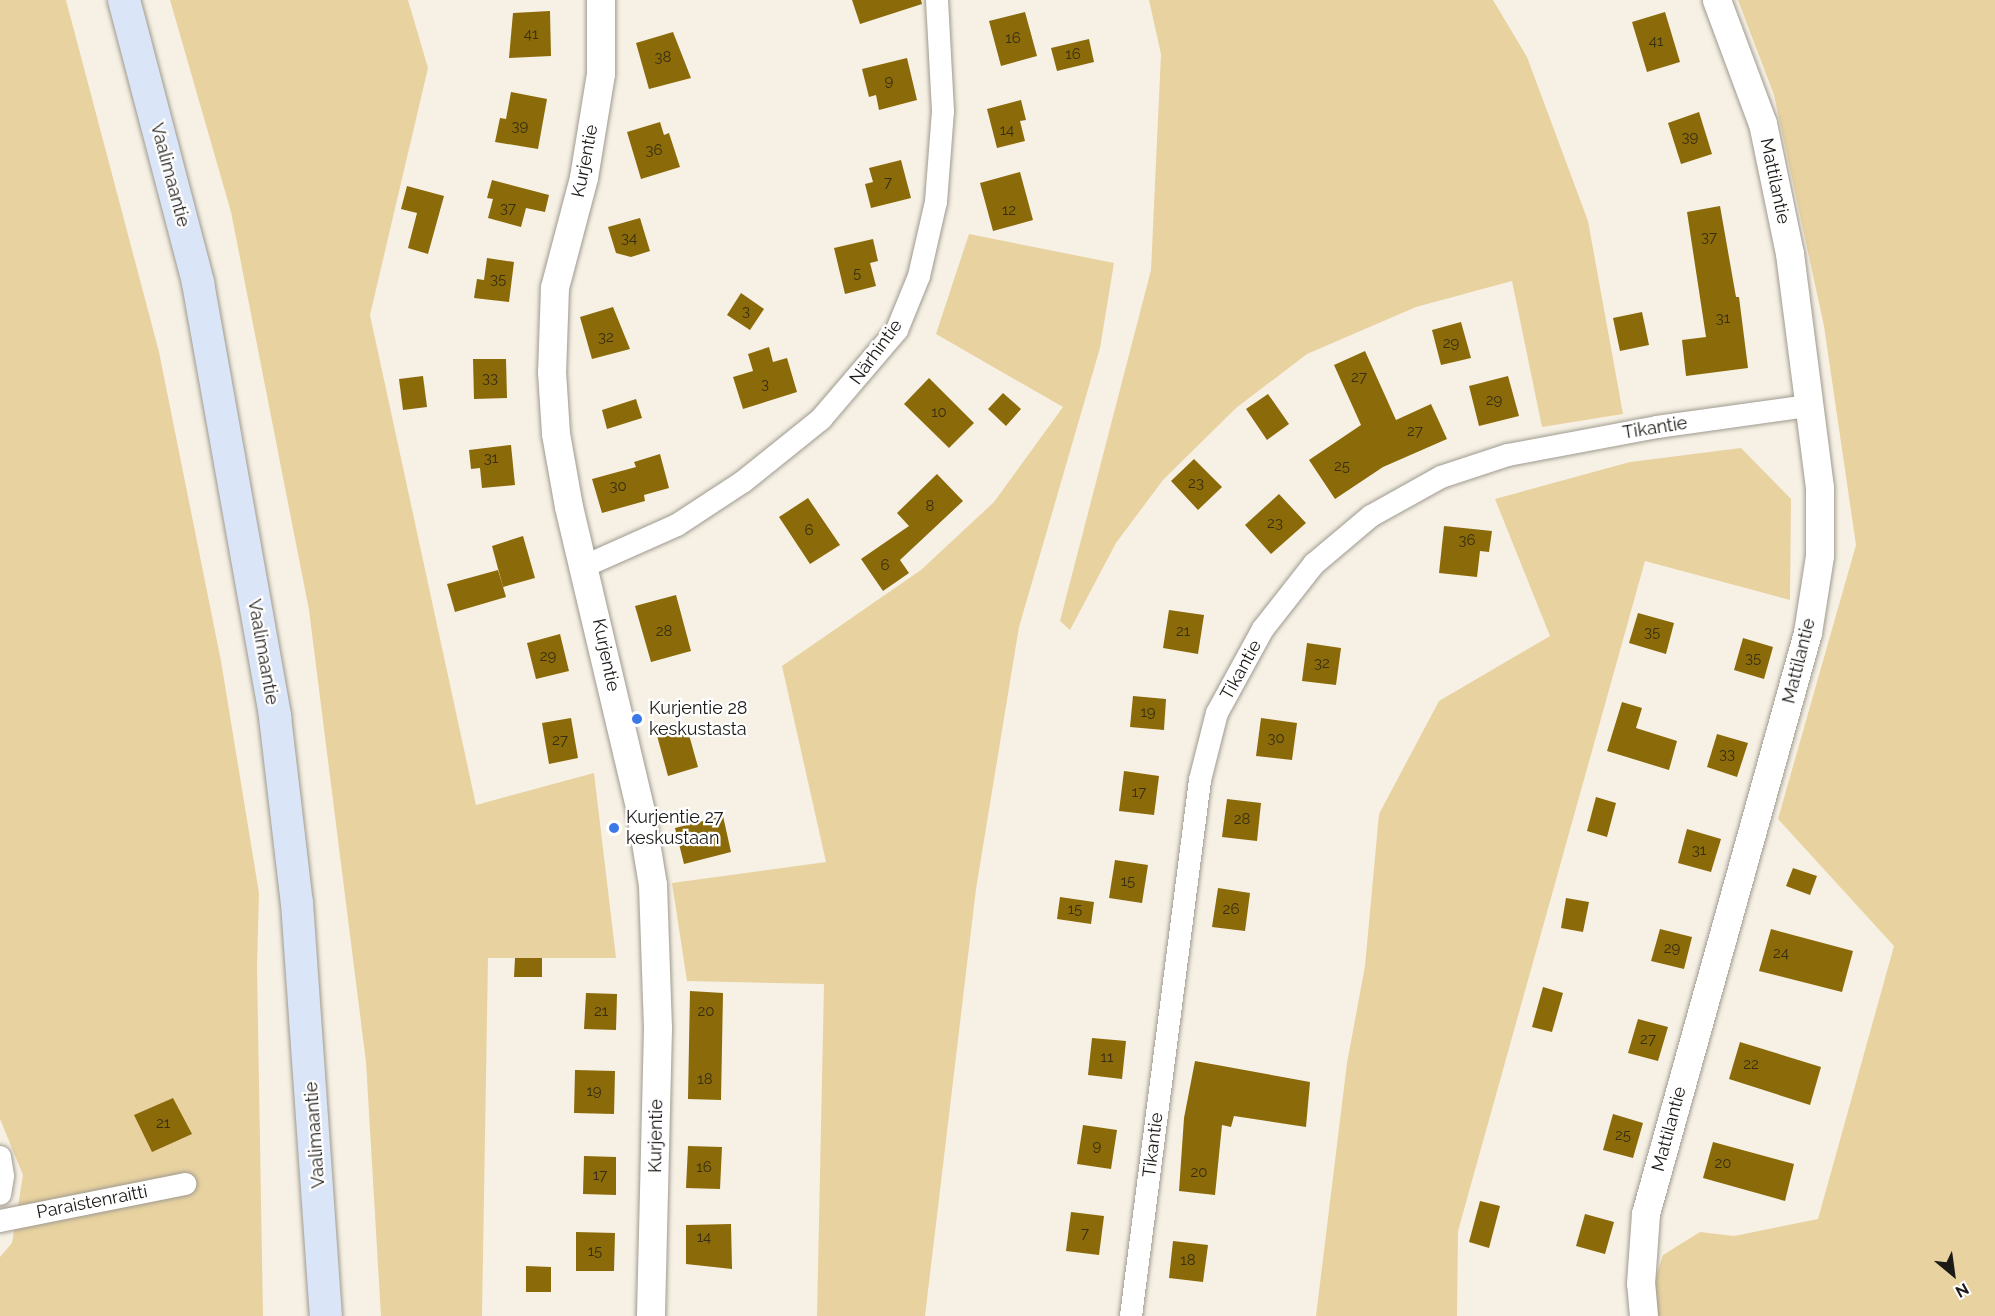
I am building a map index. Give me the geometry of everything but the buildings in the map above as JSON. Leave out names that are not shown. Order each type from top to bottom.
[{"type":"main road","name":"Vaalimaantie","points":[[124,0],[198,282],[274,717],[297,903],[326,1316]]},
{"type":"street","name":"Kurjentie","points":[[601,0],[601,74],[584,178],[555,288],[552,372],[558,444],[641,812],[653,885],[658,1028],[651,1316]]},
{"type":"street","name":"Närhintie","points":[[585,566],[677,525],[744,481],[821,419],[867,369],[897,330],[919,276],[936,202],[943,111],[937,0]]},
{"type":"street","name":"Mattilantie","points":[[1644,1316],[1641,1284],[1646,1214],[1808,633],[1820,556],[1820,488],[1790,254],[1763,124],[1717,0]]},
{"type":"street","name":"Tikantie","points":[[1131,1316],[1200,780],[1217,713],[1263,629],[1314,564],[1371,516],[1441,477],[1508,455],[1657,427],[1809,406]]},
{"type":"street","points":[[0,1157],[3,1176],[0,1194]]},
{"type":"street","name":"Paraistenraitti","points":[[0,1221],[185,1184]]},
{"type":"shaded area","points":[[0,0],[66,0],[159,352],[221,661],[259,893],[257,967],[263,1316],[0,1316],[0,1257],[12,1243],[23,1175],[0,1119]]},
{"type":"shaded area","points":[[170,0],[408,0],[428,68],[370,315],[476,805],[594,773],[616,958],[488,958],[482,1316],[381,1316],[366,1062],[309,610],[231,212]]},
{"type":"shaded area","points":[[1149,0],[1493,0],[1527,57],[1588,221],[1623,414],[1542,427],[1512,281],[1416,307],[1307,354],[1236,408],[1163,480],[1116,543],[1070,630],[1060,621],[1151,270],[1161,54]]},
{"type":"shaded area","points":[[1738,0],[1995,0],[1995,1316],[1658,1316],[1649,1298],[1663,1255],[1700,1232],[1734,1236],[1818,1219],[1894,946],[1778,819],[1856,545],[1824,326],[1774,95]]},
{"type":"shaded area","points":[[969,234],[1114,263],[1100,348],[1019,627],[976,889],[925,1316],[817,1316],[824,984],[687,981],[672,883],[826,862],[782,666],[921,570],[994,502],[1063,407],[936,334]]},
{"type":"shaded area","points":[[1741,448],[1791,499],[1790,600],[1645,561],[1458,1231],[1457,1316],[1316,1316],[1347,1063],[1365,966],[1379,814],[1439,701],[1550,636],[1495,499],[1630,462]]},
{"type":"place","name":"Kurjentie 28 keskustasta","points":[[637,719]]},
{"type":"place","name":"Kurjentie 27 keskustaan","points":[[614,828]]}]
